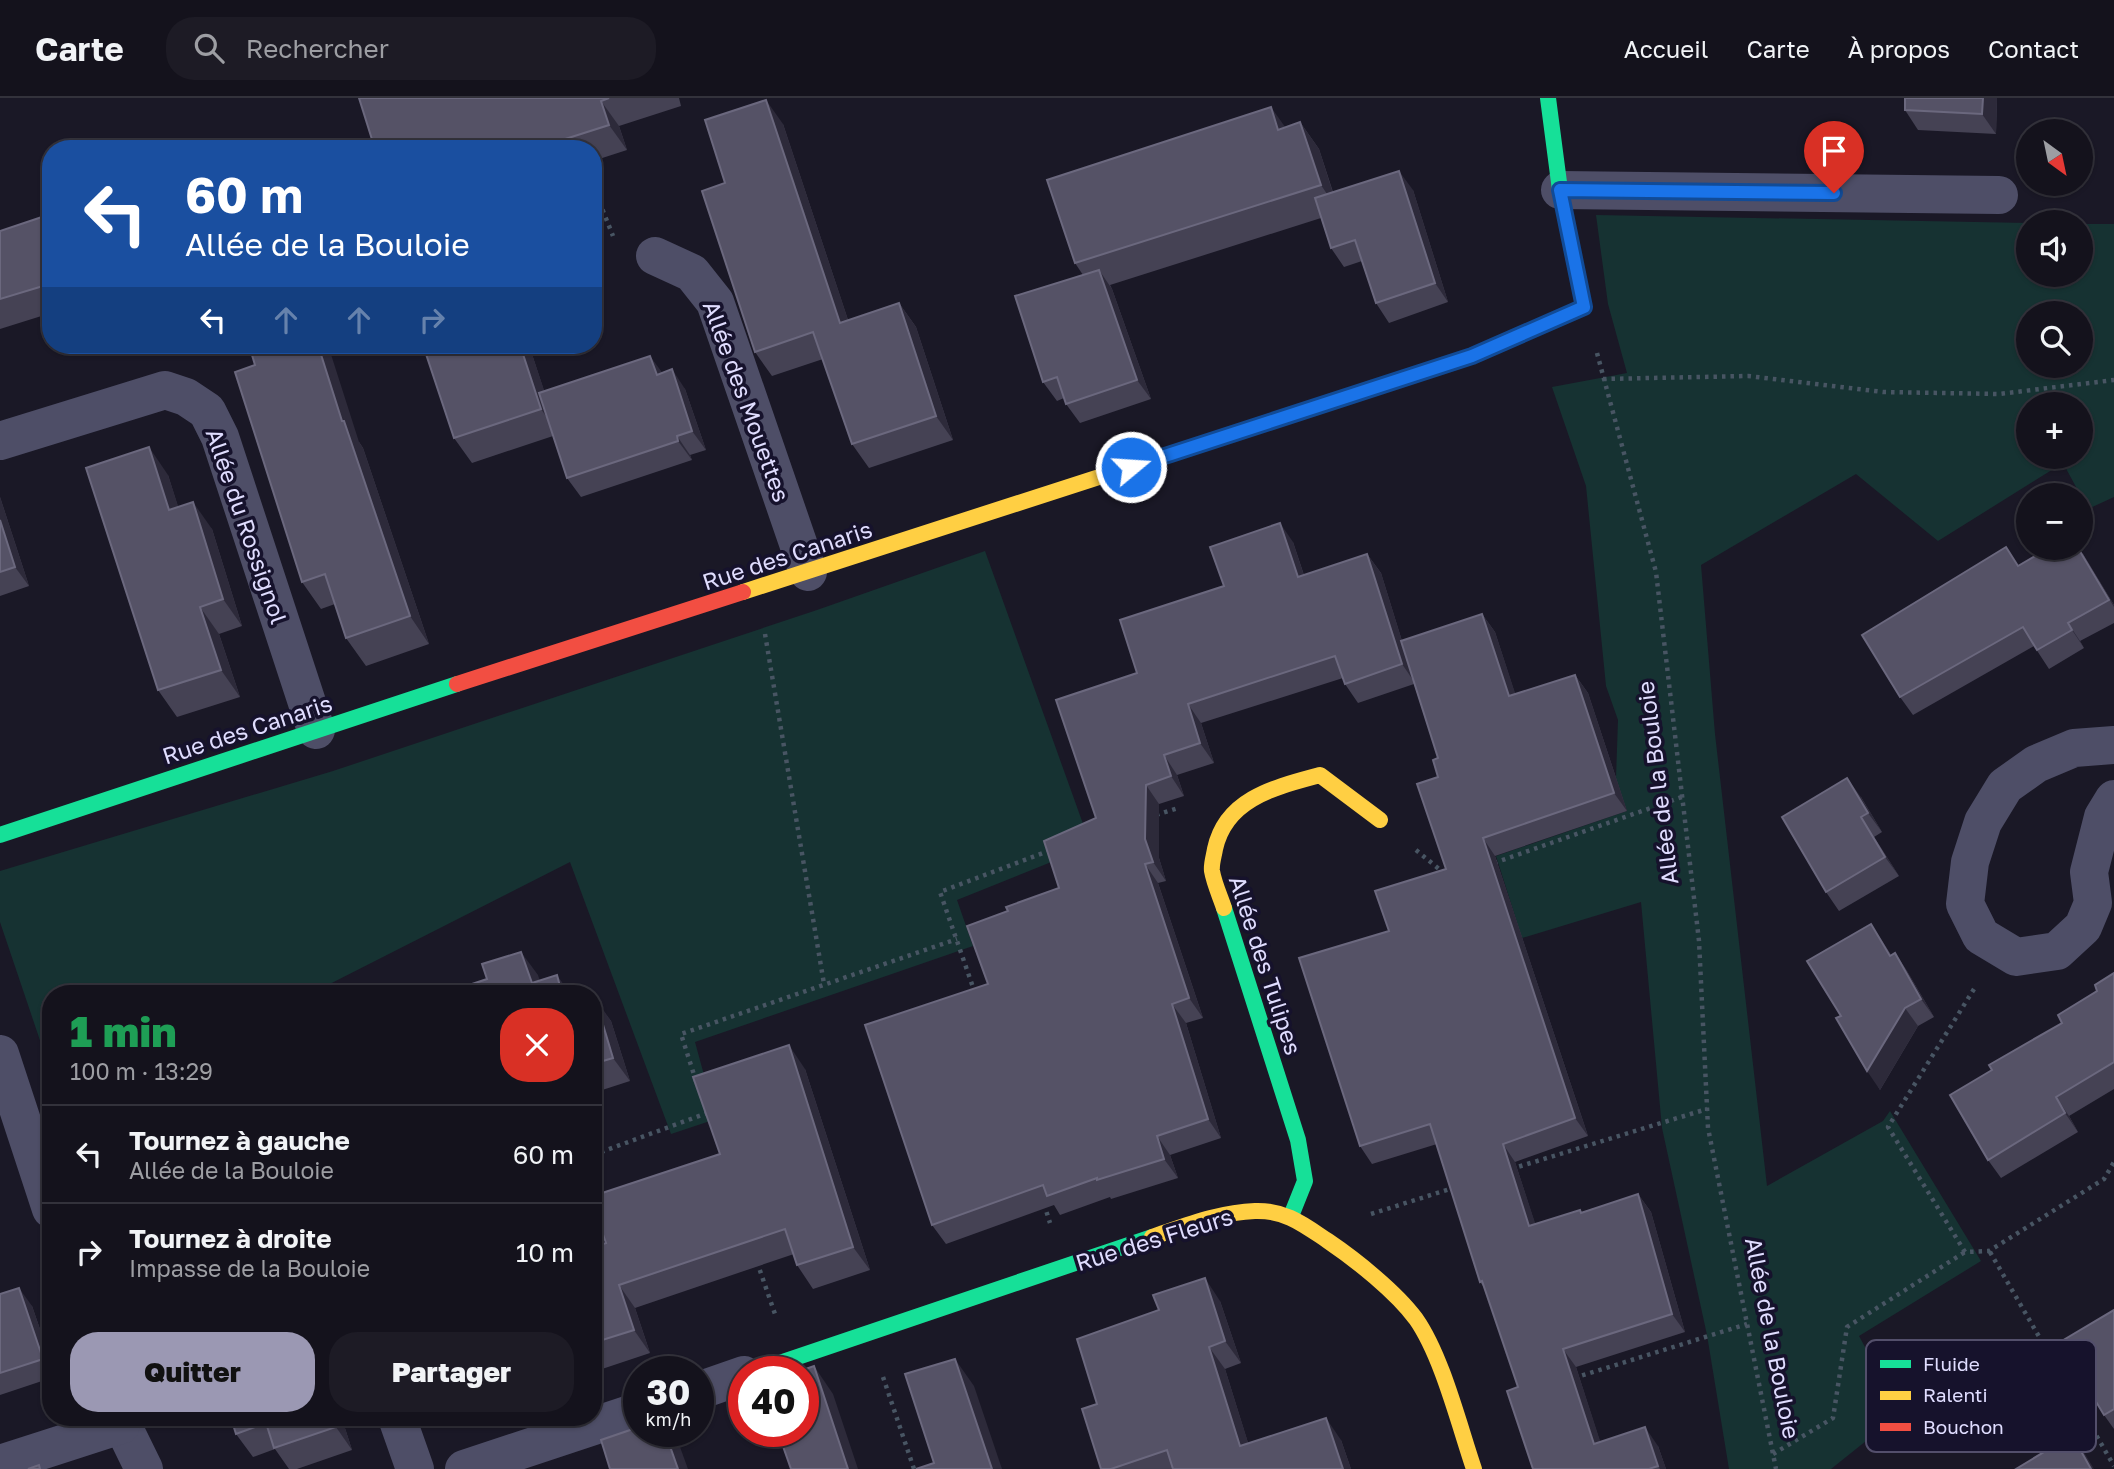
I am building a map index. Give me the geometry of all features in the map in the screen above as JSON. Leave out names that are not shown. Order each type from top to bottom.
[{"type":"street","points":[[1548,98],[1560,190],[1584,307]]},
{"type":"street","points":[[1560,190],[1999,195]]},
{"type":"street","name":"Allée des Mouettes","points":[[655,256],[692,273],[715,302],[808,572]]},
{"type":"street","name":"Rue des Canaris","points":[[0,835],[1472,356],[1584,307]]},
{"type":"street","name":"Allée du Rossignol","points":[[0,441],[165,390],[186,397],[207,411],[220,437],[316,730]]},
{"type":"street","points":[[2114,745],[2074,748],[2036,764],[2005,786],[1983,822],[1970,862],[1965,904],[1982,936],[2016,957],[2057,951],[2082,927],[2093,903],[2089,872],[2103,817],[2114,799]]},
{"type":"street","name":"Allée des Tulipes","points":[[1292,1216],[1305,1181],[1298,1140],[1211,868],[1219,835],[1235,810],[1257,793],[1320,775],[1380,820]]},
{"type":"street","points":[[0,1054],[42,1182]]},
{"type":"street","name":"Rue des Fleurs","points":[[799,1356],[1205,1219],[1256,1211],[1292,1216],[1342,1251],[1382,1284],[1416,1320],[1436,1357],[1474,1469]]},
{"type":"street","points":[[464,1469],[514,1462],[623,1418]]},
{"type":"street","points":[[0,1464],[106,1426]]},
{"type":"street","points":[[122,1426],[144,1469]]},
{"type":"street","points":[[400,1426],[415,1469]]},
{"type":"path","name":"Allée de la Bouloie","points":[[1584,307],[1656,572],[1699,941],[1708,1128],[1776,1469]]},
{"type":"path","points":[[1603,379],[1748,376],[1883,392],[1999,394],[2114,380]]},
{"type":"path","points":[[758,589],[824,984]]},
{"type":"path","points":[[1489,865],[1682,797]]},
{"type":"path","points":[[1148,818],[1196,803],[1228,822]]},
{"type":"path","points":[[1380,820],[1451,879]]},
{"type":"path","points":[[978,1004],[940,892],[1063,846]]},
{"type":"path","points":[[698,1087],[681,1034],[957,939]]},
{"type":"path","points":[[1965,1252],[1888,1127],[2000,947]]},
{"type":"path","points":[[702,1100],[709,1121]]},
{"type":"path","points":[[1504,1171],[1707,1109]]},
{"type":"path","points":[[602,1152],[707,1113]]},
{"type":"path","points":[[1773,1454],[1833,1418],[1847,1327],[1965,1252],[1989,1251],[2104,1179],[2114,1162]]},
{"type":"path","points":[[1342,1251],[1361,1217],[1465,1184]]},
{"type":"path","points":[[1043,1201],[1064,1267]]},
{"type":"path","points":[[1989,1251],[2041,1340]]},
{"type":"path","points":[[754,1253],[789,1356]]},
{"type":"path","points":[[1562,1381],[1746,1324]]},
{"type":"path","points":[[868,1333],[914,1469]]},
{"type":"path","points":[[2096,1435],[2114,1466]]},
{"type":"green space","points":[[1596,215],[2016,223],[2016,287],[2093,287],[2093,224],[2114,224],[2114,497],[2093,507],[2093,483],[2074,483],[2066,469],[2093,469],[2093,392],[2016,392],[2016,469],[2053,469],[2031,483],[2016,483],[2016,492],[1938,541],[1856,474],[1701,565],[1715,734],[1767,1186],[1883,1121],[1890,1111],[1981,1261],[1859,1336],[1866,1349],[1866,1441],[1831,1469],[1729,1469],[1707,1335],[1662,1128],[1641,902],[1522,938],[1496,856],[1627,811],[1616,778],[1618,720],[1606,686],[1586,486],[1552,387],[1627,373],[1608,304]]},
{"type":"green space","points":[[985,551],[1091,846],[957,900],[973,946],[695,1042],[716,1119],[671,1134],[570,862],[328,985],[42,985],[42,1046],[0,922],[0,871],[333,771],[817,610]]},
{"type":"building","points":[[359,98],[609,98],[601,101],[609,125],[562,140],[372,140]]},
{"type":"building","points":[[1905,98],[1983,98],[1982,114],[1905,110]]},
{"type":"building","points":[[766,100],[840,323],[899,303],[936,416],[852,444],[813,332],[755,352],[702,191],[725,183],[705,120]]},
{"type":"building","points":[[1271,107],[1278,130],[1300,122],[1321,185],[1075,263],[1047,180]]},
{"type":"building","points":[[1399,171],[1435,283],[1376,303],[1355,240],[1331,248],[1315,198]]},
{"type":"building","points":[[42,217],[42,286],[0,299],[0,231]]},
{"type":"building","points":[[1099,270],[1137,380],[1066,404],[1057,377],[1043,382],[1015,296]]},
{"type":"building","points":[[252,354],[321,354],[410,616],[346,638],[325,574],[302,582],[235,372],[255,365]]},
{"type":"building","points":[[426,354],[523,354],[541,409],[454,438]]},
{"type":"building","points":[[650,356],[657,375],[672,369],[692,431],[677,436],[678,441],[567,478],[539,393]]},
{"type":"building","points":[[149,447],[169,510],[193,502],[223,599],[200,607],[221,670],[158,690],[86,468]]},
{"type":"building","points":[[0,520],[15,567],[0,572]]},
{"type":"building","points":[[1280,523],[1298,577],[1367,554],[1402,664],[1345,684],[1335,656],[1188,704],[1200,743],[1164,755],[1171,776],[1146,785],[1145,839],[1153,862],[1145,864],[1189,998],[1172,1004],[1208,1119],[1157,1136],[1164,1159],[1047,1196],[1043,1185],[932,1225],[865,1025],[988,984],[967,926],[1008,911],[1006,907],[1059,888],[1044,841],[1096,818],[1056,700],[1137,673],[1120,620],[1224,586],[1210,547]]},
{"type":"building","points":[[2006,547],[2018,566],[2028,560],[2085,560],[2109,600],[2068,623],[2072,630],[2037,650],[2023,627],[1900,697],[1862,635]]},
{"type":"building","points":[[1482,614],[1509,696],[1575,675],[1614,793],[1483,838],[1575,1118],[1503,1144],[1529,1226],[1580,1210],[1581,1213],[1638,1194],[1672,1314],[1563,1349],[1594,1444],[1645,1427],[1658,1466],[1649,1469],[1533,1469],[1507,1391],[1518,1387],[1482,1281],[1480,1282],[1430,1124],[1360,1146],[1299,958],[1389,931],[1375,891],[1446,869],[1417,784],[1438,777],[1433,760],[1438,758],[1401,641]]},
{"type":"building","points":[[1847,778],[1868,813],[1861,817],[1885,857],[1826,892],[1782,817]]},
{"type":"building","points":[[1871,924],[1890,956],[1895,953],[1921,999],[1905,1008],[1867,1071],[1836,1018],[1841,1016],[1807,961]]},
{"type":"building","points":[[521,952],[532,983],[557,975],[560,985],[469,985],[487,979],[482,964]]},
{"type":"building","points":[[2114,973],[2114,1062],[2056,1097],[2065,1113],[1988,1160],[1950,1095],[1992,1070],[1989,1065],[2062,1023],[2058,1015],[2097,991],[2095,985]]},
{"type":"building","points":[[602,1021],[613,1058],[602,1061]]},
{"type":"building","points":[[789,1045],[853,1247],[797,1265],[785,1229],[619,1285],[634,1330],[602,1340],[602,1244],[606,1243],[602,1232],[602,1193],[720,1154],[693,1077]]},
{"type":"building","points":[[1205,1278],[1225,1341],[1209,1347],[1240,1446],[1326,1418],[1343,1469],[1173,1469],[1167,1450],[1111,1469],[1101,1469],[1082,1409],[1097,1404],[1077,1339],[1159,1310],[1153,1295]]},
{"type":"building","points":[[19,1288],[42,1359],[0,1373],[0,1294]]},
{"type":"building","points":[[2114,1310],[2114,1409],[2104,1415],[2096,1402],[2096,1340],[2063,1340]]},
{"type":"building","points":[[955,1359],[992,1469],[916,1469],[934,1463],[905,1374]]},
{"type":"building","points":[[819,1381],[848,1469],[791,1469],[783,1447],[819,1447]]},
{"type":"building","points":[[234,1426],[258,1426],[236,1434]]},
{"type":"building","points":[[267,1426],[336,1427],[274,1448]]},
{"type":"building","points":[[623,1432],[623,1447],[670,1447],[678,1469],[610,1469],[601,1440]]},
{"type":"building","points":[[2044,1452],[2082,1452],[2091,1469],[2016,1469]]},
{"type":"traffic: fast","points":[[1548,98],[1560,190],[1573,255]]},
{"type":"traffic: fast","points":[[0,835],[457,684]]},
{"type":"traffic: fast","points":[[1224,908],[1298,1140],[1305,1181],[1291,1216]]},
{"type":"traffic: fast","points":[[800,1356],[1152,1237]]},
{"type":"traffic: slow","points":[[743,592],[1195,446]]},
{"type":"traffic: slow","points":[[1224,908],[1212,871],[1215,849],[1230,818],[1241,806],[1255,797],[1320,775],[1380,820]]},
{"type":"traffic: slow","points":[[1152,1237],[1216,1217],[1266,1211],[1294,1220],[1339,1249],[1387,1287],[1416,1319],[1442,1371],[1474,1469]]},
{"type":"traffic: jam","points":[[1195,446],[1472,356],[1584,307],[1573,255]]},
{"type":"traffic: jam","points":[[457,684],[743,592]]},
{"type":"route","points":[[1131,467],[1472,356],[1584,307],[1560,190],[1834,193]]}]
